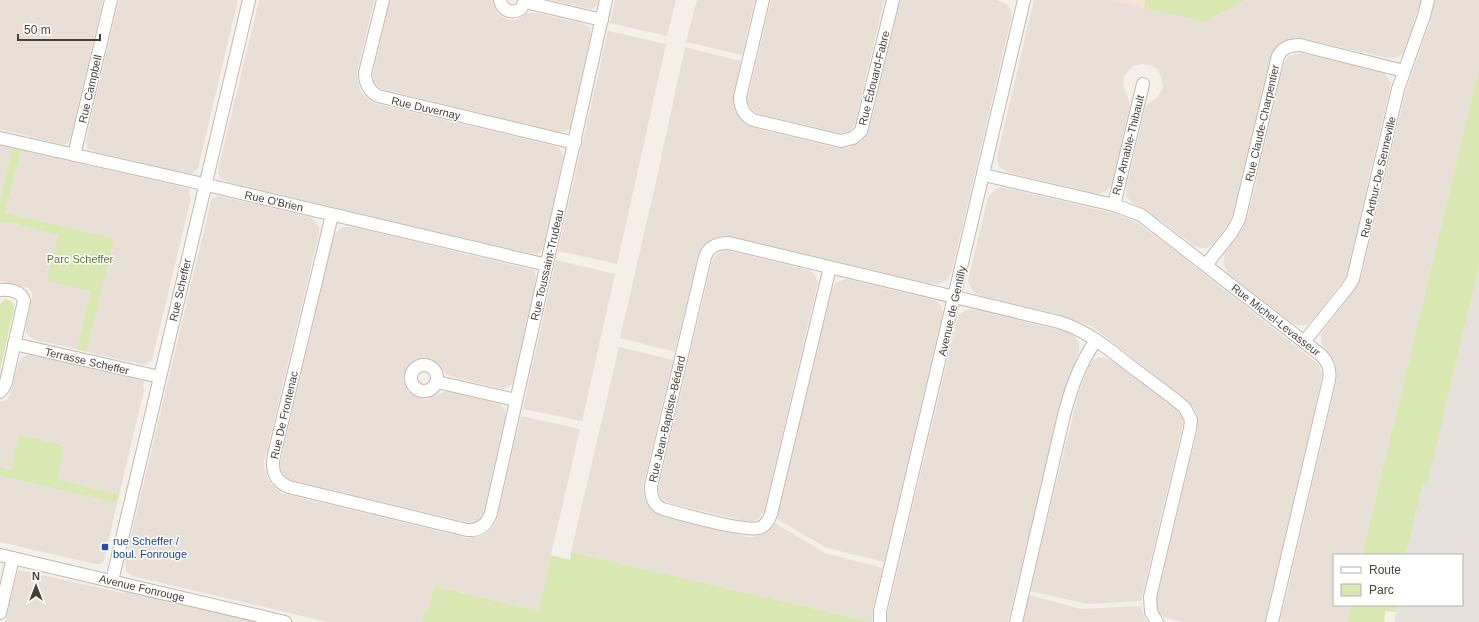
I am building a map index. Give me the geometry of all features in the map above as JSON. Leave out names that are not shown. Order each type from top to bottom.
[{"type":"street","name":"Rue Campbell","points":[[74,155],[110,0]]},
{"type":"street","name":"Rue Scheffer","points":[[112,581],[249,0]]},
{"type":"street","name":"Rue Duvernay","points":[[382,0],[365,73],[366,84],[373,93],[378,96],[575,143]]},
{"type":"street","points":[[500,0],[506,10],[513,12],[521,9],[525,1],[602,20]]},
{"type":"street","name":"Rue Toussaint-Trudeau","points":[[481,528],[488,520],[491,513],[606,0]]},
{"type":"street","name":"Rue Édouard-Fabre","points":[[763,0],[740,97],[742,109],[746,116],[753,120],[841,141],[853,138],[861,130],[892,0]]},
{"type":"street","name":"Avenue de Gentilly","points":[[880,622],[880,611],[984,175],[1024,0]]},
{"type":"street","name":"Rue Arthur-De Senneville","points":[[1304,342],[1353,279],[1398,89],[1424,16],[1428,0]]},
{"type":"street","name":"Rue Claude-Charpentier","points":[[1206,265],[1232,232],[1239,219],[1278,56],[1281,51],[1289,46],[1300,46],[1404,70]]},
{"type":"street","name":"Rue Amable-Thibault","points":[[1114,205],[1143,84]]},
{"type":"street","name":"Rue O'Brien","points":[[0,138],[547,265]]},
{"type":"street","name":"Rue Michel-Levasseur","points":[[984,175],[1114,205],[1135,212],[1146,218],[1324,358],[1329,366],[1330,374],[1272,622]]},
{"type":"street","name":"Rue De Frontenac","points":[[332,215],[274,455],[272,467],[274,475],[280,482],[289,487],[467,530],[476,530],[481,528]]},
{"type":"street","name":"Rue Jean-Baptiste-Bédard","points":[[830,267],[771,514],[767,522],[760,528],[744,528],[660,508],[652,499],[651,486],[707,252],[710,248],[716,244],[729,243],[830,267],[955,297]]},
{"type":"street","points":[[0,290],[18,292],[24,298],[24,304],[4,387],[0,392]]},
{"type":"street","points":[[955,297],[1064,323],[1078,328],[1182,405],[1188,412],[1191,420],[1190,429],[1150,597],[1151,612],[1157,622]]},
{"type":"street","points":[[1016,622],[1064,415],[1081,364],[1096,340]]},
{"type":"street","name":"Terrasse Scheffer","points":[[14,344],[160,377]]},
{"type":"street","points":[[437,382],[516,400]]},
{"type":"street","name":"Avenue Fonrouge","points":[[0,555],[285,622]]},
{"type":"street","points":[[0,614],[13,558]]},
{"type":"shaded area","points":[[0,0],[103,0],[71,137],[66,144],[59,144],[0,129]]},
{"type":"shaded area","points":[[119,0],[238,0],[198,168],[192,174],[95,152],[87,148],[86,140]]},
{"type":"shaded area","points":[[259,0],[374,0],[357,73],[361,92],[369,100],[377,104],[558,147],[562,152],[563,158],[542,250],[538,254],[527,253],[227,182],[221,179],[218,174],[218,170]]},
{"type":"shaded area","points":[[390,0],[493,0],[496,12],[502,17],[510,20],[516,20],[529,13],[537,13],[588,26],[591,29],[591,34],[570,128],[566,131],[558,132],[382,89],[374,81],[373,74]]},
{"type":"shaded area","points":[[551,0],[598,0],[594,8],[590,9]]},
{"type":"shaded area","points":[[615,0],[676,0],[667,36],[610,23]]},
{"type":"shaded area","points":[[697,0],[755,0],[742,55],[686,42]]},
{"type":"shaded area","points":[[771,0],[884,0],[855,124],[849,131],[844,133],[836,132],[760,114],[755,112],[748,103],[748,97]]},
{"type":"shaded area","points":[[900,0],[996,0],[1007,5],[1012,15],[952,271],[947,280],[939,284],[931,284],[734,237],[723,236],[714,238],[707,242],[699,252],[675,352],[620,338],[685,47],[741,61],[733,100],[735,111],[745,124],[754,128],[833,147],[847,148],[860,142],[868,132]]},
{"type":"shaded area","points":[[1034,0],[1111,0],[1205,22],[1245,0],[1421,0],[1404,52],[1400,56],[1387,58],[1302,38],[1294,38],[1286,41],[1274,51],[1270,59],[1233,213],[1225,229],[1214,243],[1208,248],[1201,248],[1194,246],[1162,221],[1146,210],[1132,203],[1126,196],[1126,188],[1145,109],[1148,104],[1158,97],[1163,88],[1161,76],[1157,69],[1150,65],[1135,65],[1124,77],[1123,86],[1129,99],[1130,108],[1112,184],[1106,191],[1101,193],[1093,193],[1007,172],[1000,167],[997,161],[997,156]]},
{"type":"shaded area","points":[[1111,0],[1145,0],[1144,8]]},
{"type":"shaded area","points":[[1435,0],[1479,0],[1479,68],[1362,554],[1333,554],[1333,606],[1351,606],[1347,622],[1280,622],[1337,379],[1337,370],[1334,361],[1322,345],[1321,334],[1354,290],[1362,274],[1405,94],[1430,22]]},
{"type":"shaded area","points":[[608,31],[666,44],[617,264],[558,251]]},
{"type":"shaded area","points":[[1300,53],[1381,72],[1387,76],[1391,84],[1347,274],[1314,318],[1309,323],[1302,326],[1292,323],[1228,273],[1223,263],[1225,253],[1240,233],[1248,216],[1284,63],[1289,56]]},
{"type":"shaded area","points":[[0,145],[12,148],[0,198]]},
{"type":"shaded area","points":[[21,150],[190,190],[189,192],[191,198],[152,360],[145,365],[86,352],[113,238],[5,213]]},
{"type":"shaded area","points":[[1002,187],[1113,213],[1136,222],[1165,243],[1318,364],[1322,373],[1321,382],[1265,622],[1184,622],[1167,618],[1159,613],[1156,602],[1198,428],[1197,414],[1193,406],[1184,398],[1093,327],[1058,314],[981,296],[973,292],[968,281],[988,197],[996,189]]},
{"type":"shaded area","points":[[220,196],[309,217],[314,220],[319,228],[265,459],[264,467],[270,483],[281,493],[467,538],[480,536],[488,532],[494,526],[497,518],[521,416],[580,429],[538,611],[434,586],[429,610],[425,609],[422,622],[328,622],[132,576],[126,571],[125,561],[211,201],[212,198]]},
{"type":"shaded area","points":[[8,222],[58,235],[90,291],[77,349],[35,340],[26,332],[32,292],[28,288],[0,281],[0,224]]},
{"type":"shaded area","points":[[343,227],[353,227],[533,270],[535,272],[536,280],[513,382],[510,386],[502,389],[452,377],[446,374],[438,363],[432,359],[426,358],[418,359],[411,363],[404,374],[403,380],[408,392],[419,398],[427,399],[447,391],[500,404],[505,410],[505,418],[484,512],[477,521],[467,522],[291,480],[285,477],[281,472],[281,459],[334,235]]},
{"type":"shaded area","points":[[730,251],[809,270],[814,274],[818,282],[764,512],[758,519],[750,522],[669,503],[661,498],[658,489],[712,261],[718,253]]},
{"type":"shaded area","points":[[556,260],[615,274],[582,421],[523,409]]},
{"type":"shaded area","points":[[1479,266],[1479,622],[1394,622],[1398,606],[1463,606],[1463,554],[1406,554],[1423,484],[1427,484]]},
{"type":"shaded area","points":[[846,279],[935,300],[940,305],[943,312],[884,562],[827,548],[777,519],[832,290],[836,283]]},
{"type":"shaded area","points":[[971,309],[1064,331],[1073,335],[1079,343],[1079,351],[1063,394],[1008,622],[887,622],[887,615],[957,320],[960,314]]},
{"type":"shaded area","points":[[619,347],[673,360],[643,487],[644,497],[653,510],[662,517],[747,537],[763,534],[775,523],[825,553],[883,568],[873,607],[872,622],[571,552]]},
{"type":"shaded area","points":[[26,355],[32,355],[142,380],[145,382],[143,383],[144,390],[119,495],[57,479],[64,445],[11,470],[0,467],[0,402],[7,400],[10,395],[18,364]]},
{"type":"shaded area","points":[[1103,357],[1111,360],[1177,411],[1182,417],[1183,424],[1141,601],[1088,604],[1030,591],[1078,395],[1090,363],[1096,358]]},
{"type":"shaded area","points":[[0,476],[117,503],[103,562],[100,564],[95,564],[0,542]]},
{"type":"shaded area","points":[[20,570],[123,593],[138,593],[261,622],[5,622],[17,572]]},
{"type":"shaded area","points":[[1029,595],[1081,609],[1141,606],[1147,622],[1023,622]]},
{"type":"green space","points":[[1145,0],[1245,0],[1205,22],[1144,8]]},
{"type":"green space","points":[[1479,68],[1479,266],[1427,485],[1423,484],[1406,554],[1362,554]]},
{"type":"green space","name":"Parc Scheffer","points":[[12,148],[21,150],[5,213],[114,238],[86,352],[77,349],[90,291],[47,281],[58,235],[8,222],[0,224],[0,198]]},
{"type":"green space","points":[[6,299],[12,302],[14,309],[0,370],[0,305],[3,300]]},
{"type":"green space","points":[[19,435],[65,446],[57,479],[119,495],[117,503],[0,476],[0,467],[11,470]]},
{"type":"green space","points":[[571,552],[872,622],[422,622],[425,609],[429,609],[434,586],[538,611],[551,555],[570,560]]},
{"type":"green space","points":[[1351,606],[1398,606],[1396,612],[1386,611],[1384,622],[1347,622]]},
{"type":"place","name":"rue Scheffer / boul. Fonrouge","points":[[105,547]]}]
